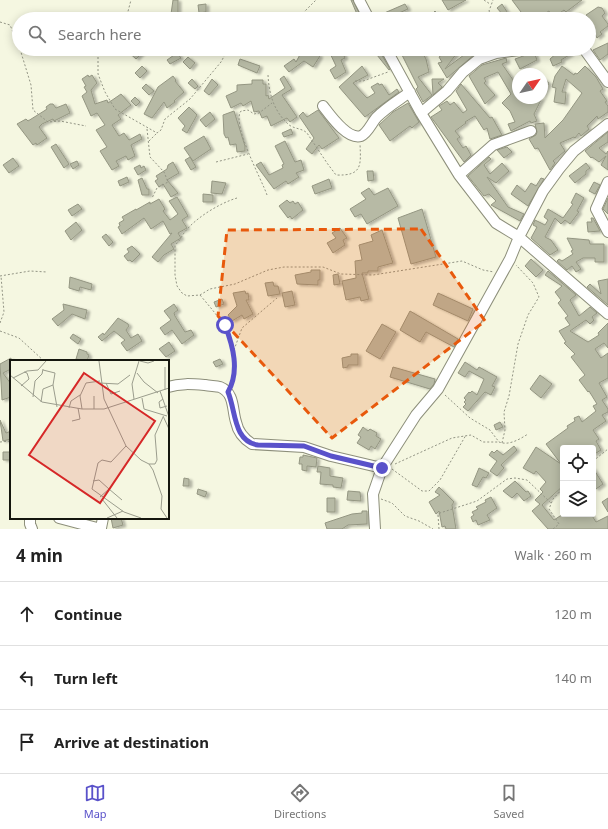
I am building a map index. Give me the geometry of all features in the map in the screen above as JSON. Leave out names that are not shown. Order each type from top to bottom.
[{"type":"street","points":[[359,0],[365,12]]},
{"type":"street","points":[[390,56],[421,112],[459,175],[496,223],[519,237],[608,314]]},
{"type":"street","points":[[421,112],[447,91],[477,56]]},
{"type":"street","points":[[589,56],[608,82]]},
{"type":"street","points":[[323,106],[343,130],[353,135],[360,136],[366,132],[381,113],[410,92]]},
{"type":"street","points":[[375,529],[373,494],[385,464],[416,415],[438,389],[510,259],[519,237],[558,169],[574,151],[608,124]]},
{"type":"street","points":[[459,175],[493,145],[531,131]]},
{"type":"street","points":[[608,182],[596,209],[608,232]]},
{"type":"street","points":[[169,387],[178,384],[198,384],[220,387],[228,392],[233,404],[236,422],[240,432],[245,439],[252,444],[304,446],[331,456],[385,464]]},
{"type":"street","points":[[65,519],[102,525]]},
{"type":"path","points":[[128,12],[131,0]]},
{"type":"path","points":[[304,12],[316,0]]},
{"type":"path","points":[[484,0],[490,4]]},
{"type":"path","points":[[490,12],[490,4],[493,0]]},
{"type":"path","points":[[0,22],[10,25],[12,30]]},
{"type":"path","points":[[22,56],[31,85],[33,110],[48,122],[60,121],[86,126]]},
{"type":"path","points":[[98,56],[98,74],[105,92],[115,109],[147,129],[157,133]]},
{"type":"path","points":[[149,141],[161,130],[166,120],[190,99],[221,62],[224,56]]},
{"type":"path","points":[[355,81],[363,82],[398,68]]},
{"type":"path","points":[[268,75],[269,94],[273,103],[288,124],[304,130],[307,133],[336,175],[356,173],[359,168],[360,136]]},
{"type":"path","points":[[267,195],[241,132],[239,114],[241,111],[248,110],[254,114],[259,113],[273,103]]},
{"type":"path","points":[[147,129],[150,157],[164,172],[168,182],[157,188],[152,198]]},
{"type":"path","points":[[216,162],[249,154]]},
{"type":"path","points":[[237,198],[226,201],[195,222],[183,233],[182,237],[175,245],[173,258],[177,286],[182,293],[187,296],[200,295],[210,289],[235,284],[268,270],[284,267],[323,267],[341,274],[372,275],[462,261],[484,270],[502,273]]},
{"type":"path","points":[[502,443],[505,430],[504,412],[509,396],[518,344],[528,315],[539,297],[533,283],[510,259]]},
{"type":"path","points":[[0,323],[4,312],[0,276],[30,271],[47,272]]},
{"type":"path","points":[[200,295],[225,325],[234,350]]},
{"type":"path","points":[[228,392],[233,384],[234,350],[242,328],[277,298]]},
{"type":"path","points":[[0,331],[20,338],[43,360]]},
{"type":"path","points":[[438,389],[470,418],[490,430],[499,442]]},
{"type":"path","points":[[385,464],[395,464],[432,446],[452,438],[466,435],[471,435],[483,442],[502,443],[513,441],[528,434]]},
{"type":"path","points":[[385,464],[422,491],[429,491],[440,480],[466,435]]},
{"type":"path","points":[[0,442],[10,441]]},
{"type":"path","points":[[596,459],[608,449]]},
{"type":"path","points":[[439,529],[438,515],[440,513],[477,501],[507,479],[516,478],[527,480],[551,503]]},
{"type":"path","points":[[552,529],[559,524],[549,509],[551,503],[560,492]]},
{"type":"path","points":[[373,494],[392,503],[405,516],[419,520],[433,529]]},
{"type":"highlighted area","points":[[421,229],[485,321],[332,438],[218,316],[227,230]]},
{"type":"building","points":[[173,0],[178,0],[178,12],[171,12]]},
{"type":"building","points":[[351,0],[353,0],[359,12],[356,12]]},
{"type":"building","points":[[442,0],[466,0],[448,10]]},
{"type":"building","points":[[512,0],[582,0],[566,12],[564,10],[561,12],[521,12]]},
{"type":"building","points":[[206,4],[206,12],[199,12],[198,5]]},
{"type":"building","points":[[405,4],[408,9],[401,12],[387,12]]},
{"type":"building","points":[[502,4],[507,12],[500,12],[497,8]]},
{"type":"building","points":[[598,7],[602,8],[605,13],[602,16],[608,24],[608,26],[600,32],[602,34],[597,38],[596,12],[590,12]]},
{"type":"building","points":[[608,43],[608,54],[600,60],[596,54],[596,49]]},
{"type":"building","points":[[173,56],[179,56],[181,58],[170,64],[167,60]]},
{"type":"building","points":[[299,56],[320,56],[313,67],[304,61],[289,72],[284,66],[294,59],[296,62]]},
{"type":"building","points":[[331,56],[344,56],[345,58],[341,60],[346,72],[335,79],[330,70],[336,66]]},
{"type":"building","points":[[378,56],[382,56],[390,69],[389,70]]},
{"type":"building","points":[[402,56],[424,56],[426,59],[429,72],[418,77],[432,95],[423,102],[416,89],[418,87]]},
{"type":"building","points":[[455,56],[445,69],[463,56],[473,56],[447,78],[438,63],[442,62],[439,57]]},
{"type":"building","points":[[523,56],[536,56],[537,60],[520,68],[515,59]]},
{"type":"building","points":[[553,56],[568,56],[561,60],[562,62],[553,66],[550,59]]},
{"type":"building","points":[[188,57],[195,63],[190,69],[183,62]]},
{"type":"building","points":[[506,58],[507,62],[502,64],[512,78],[512,104],[539,104],[534,114],[537,121],[531,123],[530,121],[511,131],[508,124],[515,122],[510,111],[502,103],[511,94],[498,72],[484,78],[486,81],[484,83],[495,95],[485,104],[469,76],[482,65]]},
{"type":"building","points":[[240,59],[260,66],[257,73],[238,65]]},
{"type":"building","points":[[142,66],[147,71],[140,78],[135,73]]},
{"type":"building","points":[[362,66],[368,75],[353,83],[367,98],[375,93],[371,87],[378,83],[379,85],[382,84],[389,95],[397,89],[399,92],[365,117],[339,87]]},
{"type":"building","points":[[562,66],[574,75],[585,66],[596,77],[603,89],[600,91],[607,101],[605,102],[608,106],[608,112],[598,119],[597,116],[587,126],[589,129],[581,136],[579,133],[575,138],[574,137],[560,143],[565,151],[553,161],[555,163],[550,170],[538,148],[535,149],[529,139],[536,135],[537,132],[535,124],[544,123],[545,138],[563,120],[582,93],[566,79],[562,92],[566,92],[565,104],[554,102],[556,88],[552,87],[555,76]]},
{"type":"building","points":[[88,75],[89,77],[92,75],[97,83],[91,90],[95,104],[107,100],[108,103],[121,94],[131,105],[118,115],[121,119],[112,125],[119,136],[124,133],[129,140],[140,134],[142,139],[131,145],[135,156],[128,160],[126,156],[116,161],[119,166],[112,170],[100,151],[107,147],[96,130],[105,125],[97,113],[91,116],[82,96],[87,92],[84,87],[86,86],[82,79]]},
{"type":"building","points":[[173,76],[184,92],[167,108],[164,102],[152,118],[144,114],[158,87]]},
{"type":"building","points":[[284,76],[292,89],[282,95],[297,117],[290,122],[287,118],[271,126],[267,116],[262,118],[259,111],[254,112],[251,101],[243,106],[241,103],[231,108],[226,96],[237,91],[237,85],[252,84],[252,80],[263,80],[263,84],[266,84],[266,96],[268,95],[269,99],[285,88],[280,79]]},
{"type":"building","points":[[192,79],[198,86],[195,89],[188,83]]},
{"type":"building","points":[[212,79],[218,85],[209,95],[204,91]]},
{"type":"building","points":[[432,79],[444,79],[438,83],[442,87],[433,95]]},
{"type":"building","points":[[146,84],[154,91],[149,95],[142,88]]},
{"type":"building","points":[[461,84],[490,118],[492,117],[502,135],[490,139],[487,128],[484,130],[475,116],[465,122],[466,123],[455,131],[460,137],[457,139],[463,148],[466,146],[471,155],[464,162],[431,117],[442,110],[439,106],[447,101],[450,105],[454,102],[463,113],[467,110],[456,91]]},
{"type":"building","points":[[135,97],[140,102],[136,106],[131,101]]},
{"type":"building","points":[[408,103],[419,122],[412,128],[410,126],[390,141],[379,125],[393,112]]},
{"type":"building","points":[[53,104],[56,108],[66,104],[70,113],[54,121],[53,119],[42,124],[39,127],[47,138],[37,145],[36,143],[33,145],[17,124],[26,119],[28,121],[47,109],[46,107]]},
{"type":"building","points":[[189,107],[197,115],[187,133],[182,130],[185,126],[178,118]]},
{"type":"building","points":[[318,110],[339,138],[322,149],[319,145],[312,154],[306,149],[314,138],[299,116],[303,112],[307,117]]},
{"type":"building","points":[[234,111],[245,146],[245,151],[237,152],[236,144],[230,145],[228,137],[226,138],[224,134],[223,115]]},
{"type":"building","points":[[210,112],[215,119],[206,127],[200,120]]},
{"type":"building","points":[[291,129],[293,134],[284,137],[282,133]]},
{"type":"building","points":[[608,132],[608,142],[599,148],[606,154],[608,151],[608,170],[601,165],[606,156],[599,162],[592,157],[591,158],[585,151]]},
{"type":"building","points":[[204,136],[211,149],[193,161],[184,148]]},
{"type":"building","points":[[285,141],[295,162],[301,160],[304,170],[296,173],[299,177],[288,184],[286,181],[274,189],[256,165],[261,162],[269,175],[283,168],[282,165],[284,164],[275,146]]},
{"type":"building","points":[[56,144],[69,164],[64,168],[51,147]]},
{"type":"building","points":[[507,147],[512,152],[504,158],[497,150]]},
{"type":"building","points":[[190,157],[196,167],[191,170],[185,160]]},
{"type":"building","points":[[489,157],[491,159],[484,165],[490,174],[502,163],[509,171],[496,183],[487,177],[508,207],[524,214],[520,221],[491,205],[496,201],[489,194],[484,196],[468,176]]},
{"type":"building","points":[[13,158],[19,166],[9,173],[3,165]]},
{"type":"building","points":[[77,161],[79,165],[73,169],[70,164]]},
{"type":"building","points":[[173,162],[179,173],[167,180],[178,193],[171,197],[163,184],[159,187],[155,181],[158,179],[156,176],[167,169],[168,165]]},
{"type":"building","points":[[586,163],[590,168],[586,171],[586,174],[575,183],[569,176]]},
{"type":"building","points":[[140,165],[141,168],[144,166],[146,170],[138,175],[134,168]]},
{"type":"building","points":[[367,171],[373,171],[374,180],[368,181]]},
{"type":"building","points":[[127,177],[129,182],[120,186],[118,181]]},
{"type":"building","points":[[142,178],[147,189],[149,189],[149,195],[142,195],[138,180]]},
{"type":"building","points":[[541,178],[544,179],[528,206],[511,194],[517,185],[525,192],[531,183],[536,186]]},
{"type":"building","points":[[329,179],[332,188],[315,194],[312,186]]},
{"type":"building","points":[[212,181],[226,183],[222,194],[211,193]]},
{"type":"building","points":[[594,182],[600,185],[595,194],[589,191]]},
{"type":"building","points":[[369,188],[374,195],[388,188],[398,206],[367,224],[361,214],[355,217],[350,209],[366,199],[361,193]]},
{"type":"building","points":[[576,193],[584,198],[577,211],[579,212],[570,224],[565,220],[561,224],[555,218],[545,237],[551,240],[558,250],[550,255],[531,238],[537,227],[533,225],[535,220],[545,225],[548,220],[544,217],[548,209],[563,218],[573,204],[571,203]]},
{"type":"building","points":[[203,194],[213,195],[213,202],[203,202]]},
{"type":"building","points":[[177,197],[188,216],[182,220],[187,228],[178,233],[181,238],[171,244],[174,249],[164,255],[158,262],[152,257],[172,233],[170,234],[163,221],[151,229],[144,218],[122,234],[118,227],[120,226],[119,223],[124,220],[122,217],[150,202],[150,204],[159,199],[165,209],[163,211],[170,220],[178,214],[169,201]]},
{"type":"building","points":[[608,198],[608,214],[603,209]]},
{"type":"building","points":[[287,200],[290,203],[293,201],[295,204],[298,202],[303,210],[292,219],[290,216],[288,218],[279,206]]},
{"type":"building","points":[[78,204],[82,209],[72,216],[68,210]]},
{"type":"building","points":[[422,209],[436,257],[411,264],[398,218]]},
{"type":"building","points":[[591,218],[593,218],[600,231],[588,232],[587,222],[592,222]]},
{"type":"building","points":[[76,222],[82,230],[71,240],[65,231]]},
{"type":"building","points":[[340,228],[347,238],[343,240],[345,245],[333,253],[327,243],[336,238],[332,233]]},
{"type":"building","points":[[382,230],[393,263],[378,267],[378,271],[368,271],[368,273],[362,273],[369,299],[361,301],[360,297],[346,300],[342,281],[356,278],[355,261],[362,260],[359,245],[373,241],[371,235]]},
{"type":"building","points":[[106,234],[113,242],[109,246],[102,237]]},
{"type":"building","points":[[567,238],[589,240],[590,244],[604,244],[604,262],[595,262],[595,258],[583,258],[576,262],[581,269],[576,272],[572,266],[567,270],[557,261],[559,259],[562,261],[573,254],[571,251],[573,250]]},
{"type":"building","points":[[132,246],[140,254],[132,262],[130,260],[128,261],[124,256],[129,252],[127,249]]},
{"type":"building","points":[[531,259],[543,270],[536,277],[525,266]]},
{"type":"building","points":[[311,270],[320,270],[320,280],[318,280],[318,285],[297,284],[295,275],[311,272]]},
{"type":"building","points":[[548,271],[576,295],[570,300],[579,316],[590,307],[597,313],[592,317],[594,320],[590,324],[586,320],[570,331],[588,342],[599,335],[598,333],[608,323],[608,348],[604,343],[595,349],[601,358],[608,353],[608,378],[599,383],[607,397],[602,400],[608,409],[608,412],[602,415],[606,421],[593,430],[599,439],[596,441],[601,450],[596,453],[596,445],[560,445],[560,463],[546,444],[568,428],[567,426],[575,421],[574,418],[579,416],[582,422],[596,411],[593,406],[597,404],[589,391],[588,392],[579,380],[585,375],[571,357],[575,354],[564,343],[566,342],[559,331],[570,325],[565,318],[568,316],[558,303],[561,300],[555,292],[562,286],[545,275]]},
{"type":"building","points":[[338,274],[340,284],[334,285],[333,275]]},
{"type":"building","points":[[70,277],[92,284],[91,290],[80,287],[79,291],[69,288]]},
{"type":"building","points":[[608,279],[608,305],[587,287],[590,284],[601,294],[598,281]]},
{"type":"building","points":[[273,282],[274,286],[278,286],[280,294],[268,296],[265,283]]},
{"type":"building","points":[[245,291],[246,294],[248,293],[249,300],[246,300],[253,314],[244,319],[242,315],[232,321],[228,315],[237,306],[233,293]]},
{"type":"building","points":[[292,291],[295,305],[285,307],[282,293]]},
{"type":"building","points":[[438,293],[473,309],[468,321],[433,305]]},
{"type":"building","points":[[222,299],[224,304],[216,307],[214,302]]},
{"type":"building","points":[[63,304],[87,310],[85,319],[72,314],[58,326],[52,319],[64,310]]},
{"type":"building","points":[[174,304],[178,310],[174,313],[175,316],[185,332],[191,330],[194,335],[182,344],[172,330],[165,335],[160,328],[171,320],[164,311]]},
{"type":"building","points":[[410,311],[458,339],[454,347],[426,332],[420,342],[400,330]]},
{"type":"building","points":[[118,318],[128,324],[129,326],[126,330],[131,338],[138,334],[142,341],[127,351],[121,343],[125,340],[114,331],[102,341],[98,337],[103,333],[104,335]]},
{"type":"building","points":[[382,324],[396,332],[380,359],[366,351]]},
{"type":"building","points":[[73,334],[81,339],[78,344],[70,338]]},
{"type":"building","points":[[169,342],[175,351],[166,357],[159,349]]},
{"type":"building","points":[[79,349],[87,352],[89,355],[87,360],[76,359]]},
{"type":"building","points":[[351,354],[358,354],[358,365],[348,365],[348,367],[343,368],[342,358],[351,356]]},
{"type":"building","points":[[11,358],[10,370],[3,373],[10,383],[10,397],[2,400],[0,364]]},
{"type":"building","points":[[220,359],[223,364],[216,367],[213,362]]},
{"type":"building","points":[[465,362],[477,370],[479,367],[497,377],[492,386],[495,387],[491,395],[485,392],[468,411],[463,407],[466,404],[464,402],[466,400],[464,398],[469,392],[470,393],[472,391],[477,395],[484,379],[469,371],[465,377],[458,373]]},
{"type":"building","points":[[393,367],[435,379],[434,384],[430,389],[390,377]]},
{"type":"building","points":[[540,375],[552,384],[541,398],[530,389]]},
{"type":"building","points":[[0,420],[6,433],[10,431],[10,439],[3,441]]},
{"type":"building","points":[[500,422],[503,427],[496,430],[494,425]]},
{"type":"building","points":[[363,427],[368,431],[370,429],[377,433],[376,436],[381,439],[375,449],[371,446],[369,450],[357,443],[361,437],[358,435]]},
{"type":"building","points":[[514,446],[517,450],[501,465],[504,468],[497,476],[490,471],[497,461],[489,455],[492,451],[494,453],[497,450],[503,455]]},
{"type":"building","points":[[536,447],[560,463],[560,489],[542,505],[554,520],[560,516],[593,517],[596,522],[608,516],[608,529],[548,529],[532,511],[540,504],[535,500],[543,492],[540,489],[546,482],[536,471],[534,474],[523,468]]},
{"type":"building","points":[[3,452],[10,452],[10,460],[3,460]]},
{"type":"building","points":[[303,455],[317,458],[316,467],[307,466],[307,471],[302,470],[302,464],[299,464],[300,457],[303,457]]},
{"type":"building","points":[[318,466],[330,468],[330,476],[343,478],[341,488],[333,487],[333,485],[320,484],[321,472],[317,472]]},
{"type":"building","points":[[479,468],[489,473],[486,478],[483,477],[477,487],[472,485]]},
{"type":"building","points":[[596,473],[603,484],[596,489]]},
{"type":"building","points":[[184,478],[189,479],[189,486],[183,486]]},
{"type":"building","points":[[515,481],[526,492],[528,491],[531,496],[524,501],[517,493],[512,498],[503,491]]},
{"type":"building","points":[[439,487],[454,502],[452,505],[456,529],[446,529],[445,526],[442,527],[439,511],[436,514],[429,502],[440,495],[435,492]]},
{"type":"building","points":[[198,489],[207,492],[205,497],[197,494]]},
{"type":"building","points":[[348,491],[360,492],[361,501],[347,500]]},
{"type":"building","points":[[491,497],[497,508],[487,515],[490,520],[478,525],[476,520],[473,522],[471,517],[474,515],[472,512],[478,509],[476,507],[486,502],[485,500]]},
{"type":"building","points":[[327,498],[335,498],[335,512],[327,512]]},
{"type":"building","points":[[608,498],[608,512],[602,502]]},
{"type":"building","points":[[362,511],[367,511],[367,524],[348,525],[342,529],[327,529],[325,523],[352,514],[362,513]]},
{"type":"building","points":[[111,519],[121,519],[123,525],[113,528]]},
{"type":"route","points":[[225,325],[234,350],[233,384],[228,392],[233,404],[236,422],[245,439],[252,444],[258,445],[304,446],[331,456],[382,468]]}]
